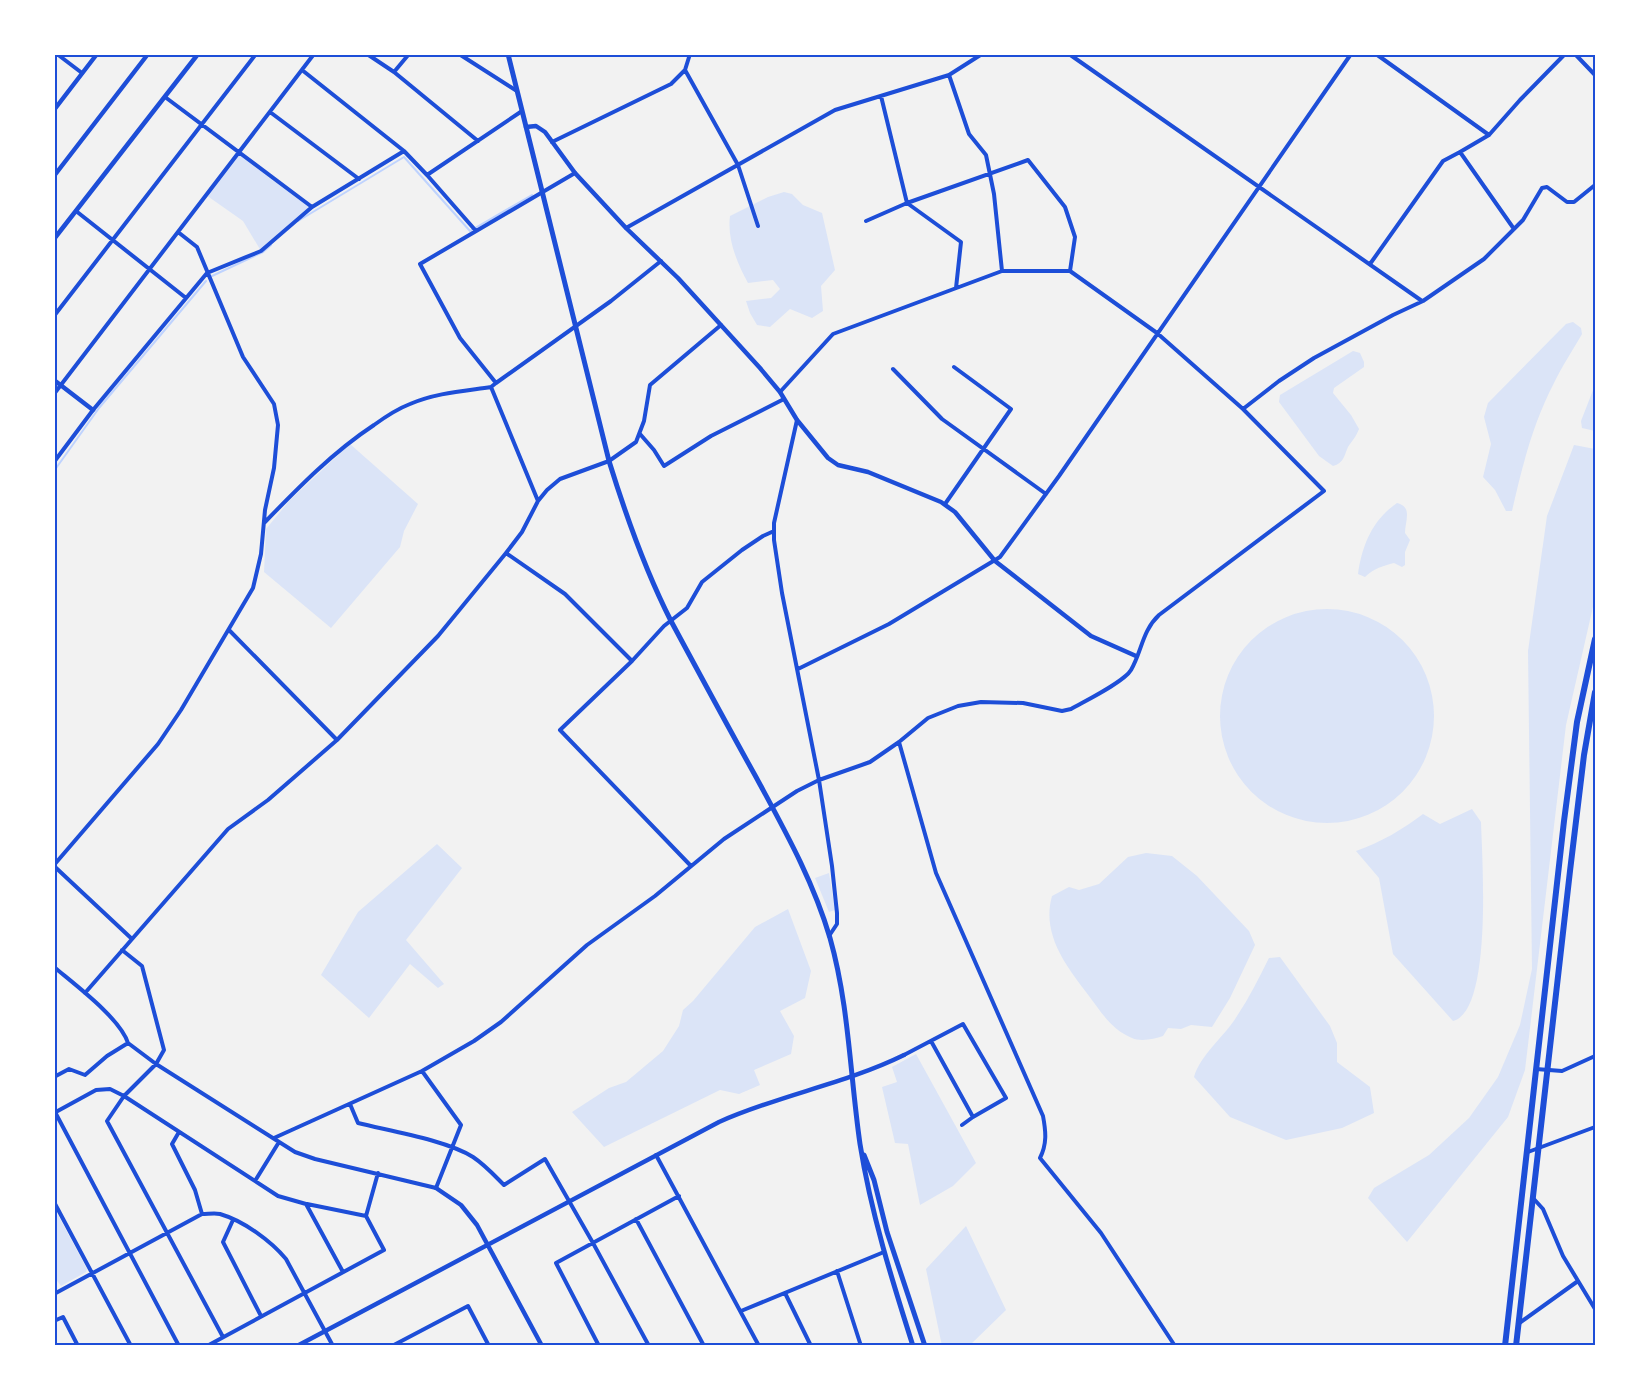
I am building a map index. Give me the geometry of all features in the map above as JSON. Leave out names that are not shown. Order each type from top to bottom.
[{"type":"highway","points":[[1505,1346],[1535,1069],[1577,722],[1595,639]]},
{"type":"highway","points":[[1516,1346],[1584,755],[1595,692]]},
{"type":"main road","points":[[508,54],[609,461],[638,549],[671,621],[792,844],[811,884],[829,936],[848,1029],[851,1078],[867,1183],[884,1252],[913,1346]]},
{"type":"main road","points":[[860,1145],[874,1180],[887,1232],[925,1346]]},
{"type":"street","points":[[57,54],[82,73]]},
{"type":"street","points":[[54,110],[97,54]]},
{"type":"street","points":[[54,176],[148,54]]},
{"type":"street","points":[[54,239],[198,54]]},
{"type":"street","points":[[54,316],[256,54]]},
{"type":"street","points":[[54,394],[314,54]]},
{"type":"street","points":[[367,54],[394,72],[478,141]]},
{"type":"street","points":[[394,72],[409,54]]},
{"type":"street","points":[[459,54],[518,92]]},
{"type":"street","points":[[552,142],[671,84],[685,70],[690,54]]},
{"type":"street","points":[[626,228],[835,110],[949,75],[982,54]]},
{"type":"street","points":[[1069,54],[1423,301]]},
{"type":"street","points":[[798,669],[889,624],[995,561],[1046,494],[1351,54]]},
{"type":"street","points":[[1376,54],[1490,135]]},
{"type":"street","points":[[1370,264],[1443,161],[1490,135],[1565,54]]},
{"type":"street","points":[[1575,54],[1595,75]]},
{"type":"street","points":[[302,70],[404,151],[476,230]]},
{"type":"street","points":[[685,70],[738,165],[758,226]]},
{"type":"street","points":[[949,75],[969,134],[986,155],[994,194],[1002,272]]},
{"type":"street","points":[[881,96],[907,203],[962,242],[956,288]]},
{"type":"street","points":[[165,97],[312,207]]},
{"type":"street","points":[[427,175],[522,111]]},
{"type":"street","points":[[270,112],[359,179]]},
{"type":"street","points":[[526,127],[541,128],[575,173],[721,325],[780,392],[796,420],[828,458],[838,465],[868,472],[945,504],[955,512],[995,561],[1091,636],[1136,656]]},
{"type":"street","points":[[54,462],[93,410],[207,273],[261,251],[312,207],[404,151]]},
{"type":"street","points":[[1460,152],[1514,229]]},
{"type":"street","points":[[866,221],[907,203],[1028,160],[1065,207],[1075,237],[1070,271]]},
{"type":"street","points":[[496,383],[460,338],[420,264],[575,173]]},
{"type":"street","points":[[1243,409],[1314,358],[1423,301],[1484,259],[1523,220],[1542,188],[1547,187],[1567,202],[1574,202],[1595,185]]},
{"type":"street","points":[[76,211],[186,298]]},
{"type":"street","points":[[132,939],[54,866],[158,744],[247,600],[257,577],[274,468],[278,425],[269,395],[243,357],[197,247],[178,232]]},
{"type":"street","points":[[264,523],[313,473],[349,442],[388,416],[410,403],[444,394],[490,387],[612,301],[661,261]]},
{"type":"street","points":[[274,1138],[422,1071],[474,1041],[501,1022],[587,945],[655,896],[724,839],[772,806],[819,780],[870,762],[928,718],[958,706],[981,702],[1023,703],[1062,711],[1071,709],[1123,678],[1132,669],[1145,632],[1159,615],[1324,491],[1243,409],[1158,333],[1070,271],[1002,272],[833,334],[780,392]]},
{"type":"street","points":[[85,993],[228,829],[268,800],[337,740],[438,636],[522,532],[538,501],[547,490],[560,479],[609,461],[636,442],[640,434],[650,385],[721,325]]},
{"type":"street","points":[[945,504],[1011,409],[954,367]]},
{"type":"street","points":[[893,369],[942,419],[1046,494]]},
{"type":"street","points":[[54,380],[93,410]]},
{"type":"street","points":[[490,387],[538,501]]},
{"type":"street","points":[[640,434],[664,466],[711,436],[784,399]]},
{"type":"street","points":[[796,420],[774,531],[782,593],[819,780],[837,913],[837,924],[829,936]]},
{"type":"street","points":[[691,866],[560,730],[687,608],[702,582],[742,550],[774,531]]},
{"type":"street","points":[[506,553],[565,594],[632,662]]},
{"type":"street","points":[[229,630],[337,740]]},
{"type":"street","points":[[899,742],[936,873],[1043,1116],[1046,1132],[1045,1148],[1040,1158],[1101,1233],[1175,1346]]},
{"type":"street","points":[[122,950],[142,966],[164,1050],[156,1064],[124,1096],[107,1121],[223,1337]]},
{"type":"street","points":[[54,967],[108,1015],[128,1043],[156,1064],[295,1152],[315,1159],[436,1188],[452,1197],[470,1214],[542,1346]]},
{"type":"street","points":[[297,1346],[719,1122],[785,1096],[868,1072],[963,1024],[1006,1098],[962,1125]]},
{"type":"street","points":[[932,1041],[973,1117]]},
{"type":"street","points":[[54,1077],[69,1069],[86,1075],[107,1056],[128,1043]]},
{"type":"street","points":[[1535,1069],[1562,1071],[1595,1056]]},
{"type":"street","points":[[422,1071],[461,1125],[436,1188]]},
{"type":"street","points":[[179,1346],[55,1112],[96,1090],[110,1089],[278,1196],[366,1216]]},
{"type":"street","points":[[350,1104],[358,1123],[453,1147],[472,1156],[504,1185],[545,1159],[649,1346]]},
{"type":"street","points":[[1527,1152],[1595,1127]]},
{"type":"street","points":[[179,1132],[172,1144],[195,1190],[202,1214]]},
{"type":"street","points":[[255,1181],[279,1142]]},
{"type":"street","points":[[656,1155],[759,1346]]},
{"type":"street","points":[[207,1346],[384,1250],[366,1216],[378,1173]]},
{"type":"street","points":[[599,1346],[556,1263],[679,1196]]},
{"type":"street","points":[[1533,1197],[1543,1209],[1563,1256],[1594,1306]]},
{"type":"street","points":[[54,1202],[131,1346]]},
{"type":"street","points":[[306,1204],[343,1272]]},
{"type":"street","points":[[54,1285],[56,1293],[202,1214],[219,1214],[271,1242],[286,1259],[333,1346]]},
{"type":"street","points":[[636,1219],[704,1346]]},
{"type":"street","points":[[233,1220],[223,1242],[261,1316]]},
{"type":"street","points":[[741,1311],[884,1252]]},
{"type":"street","points":[[837,1271],[861,1346]]},
{"type":"street","points":[[1518,1324],[1578,1281]]},
{"type":"street","points":[[785,1293],[812,1346]]},
{"type":"street","points":[[392,1346],[468,1306],[489,1346]]},
{"type":"street","points":[[54,1321],[63,1317],[78,1346]]},
{"type":"shaded area","points":[[239,152],[312,207],[261,251],[243,221],[206,195]]},
{"type":"shaded area","points":[[784,192],[792,194],[803,205],[822,213],[835,270],[821,286],[823,311],[812,318],[790,309],[770,327],[757,325],[746,301],[771,298],[780,289],[773,280],[748,283],[734,251],[729,225],[730,216],[768,197]]},
{"type":"shaded area","points":[[1573,322],[1581,328],[1582,334],[1560,370],[1540,414],[1512,511],[1506,511],[1495,490],[1483,477],[1491,444],[1484,417],[1488,403],[1566,324]]},
{"type":"shaded area","points":[[1353,351],[1360,353],[1364,367],[1334,388],[1333,393],[1359,429],[1342,461],[1333,466],[1319,456],[1279,402],[1280,395]]},
{"type":"shaded area","points":[[1595,385],[1595,431],[1582,428],[1581,421]]},
{"type":"shaded area","points":[[350,444],[418,504],[404,531],[400,547],[331,628],[264,572],[266,529],[290,500]]},
{"type":"shaded area","points":[[1574,445],[1595,449],[1595,598],[1566,725],[1525,1070],[1508,1117],[1407,1242],[1368,1198],[1374,1188],[1429,1155],[1469,1118],[1498,1077],[1520,1025],[1532,969],[1528,651],[1547,516]]},
{"type":"shaded area","points":[[1397,503],[1407,511],[1405,533],[1410,540],[1405,552],[1405,565],[1402,567],[1394,563],[1386,565],[1375,569],[1365,577],[1358,574],[1362,553],[1370,534],[1381,517]]},
{"type":"shaded area","points":[[1327,609],[1348,611],[1368,617],[1386,627],[1409,648],[1426,675],[1432,695],[1434,716],[1432,737],[1426,757],[1416,775],[1395,798],[1368,815],[1348,821],[1327,823],[1306,821],[1286,815],[1268,805],[1245,784],[1228,757],[1222,737],[1220,716],[1222,695],[1228,675],[1238,657],[1259,634],[1286,617],[1306,611]]},
{"type":"shaded area","points":[[1472,809],[1481,822],[1483,897],[1480,963],[1466,1011],[1453,1021],[1393,954],[1379,878],[1356,851],[1391,835],[1423,814],[1440,824]]},
{"type":"shaded area","points":[[437,844],[462,868],[406,940],[444,984],[438,988],[410,964],[369,1018],[321,975],[358,912]]},
{"type":"shaded area","points":[[1146,853],[1172,856],[1197,876],[1249,931],[1255,945],[1230,998],[1212,1027],[1191,1025],[1181,1029],[1168,1028],[1163,1036],[1143,1040],[1125,1035],[1113,1025],[1072,974],[1053,937],[1050,910],[1052,896],[1069,887],[1079,890],[1099,884],[1128,857]]},
{"type":"shaded area","points":[[829,873],[835,910],[829,912],[815,878]]},
{"type":"shaded area","points":[[788,909],[811,971],[805,998],[780,1011],[794,1036],[791,1054],[754,1070],[760,1085],[739,1094],[720,1090],[604,1147],[572,1112],[609,1088],[626,1082],[663,1051],[679,1026],[683,1010],[755,927]]},
{"type":"shaded area","points":[[1280,957],[1330,1026],[1337,1043],[1337,1062],[1370,1087],[1374,1113],[1342,1128],[1286,1140],[1230,1117],[1194,1077],[1207,1053],[1241,1009],[1269,958]]},
{"type":"shaded area","points":[[916,1054],[976,1163],[953,1186],[920,1205],[908,1144],[895,1143],[882,1087],[897,1082],[892,1067]]},
{"type":"shaded area","points":[[58,1215],[87,1269],[86,1272],[61,1286],[54,1277],[54,1218]]},
{"type":"shaded area","points":[[966,1226],[1006,1310],[969,1346],[942,1346],[926,1269]]},
{"type":"waterway","points":[[298,221],[404,157],[470,231],[532,195]]},
{"type":"waterway","points":[[212,276],[263,252],[271,245]]},
{"type":"waterway","points":[[54,471],[99,408],[206,281]]}]
